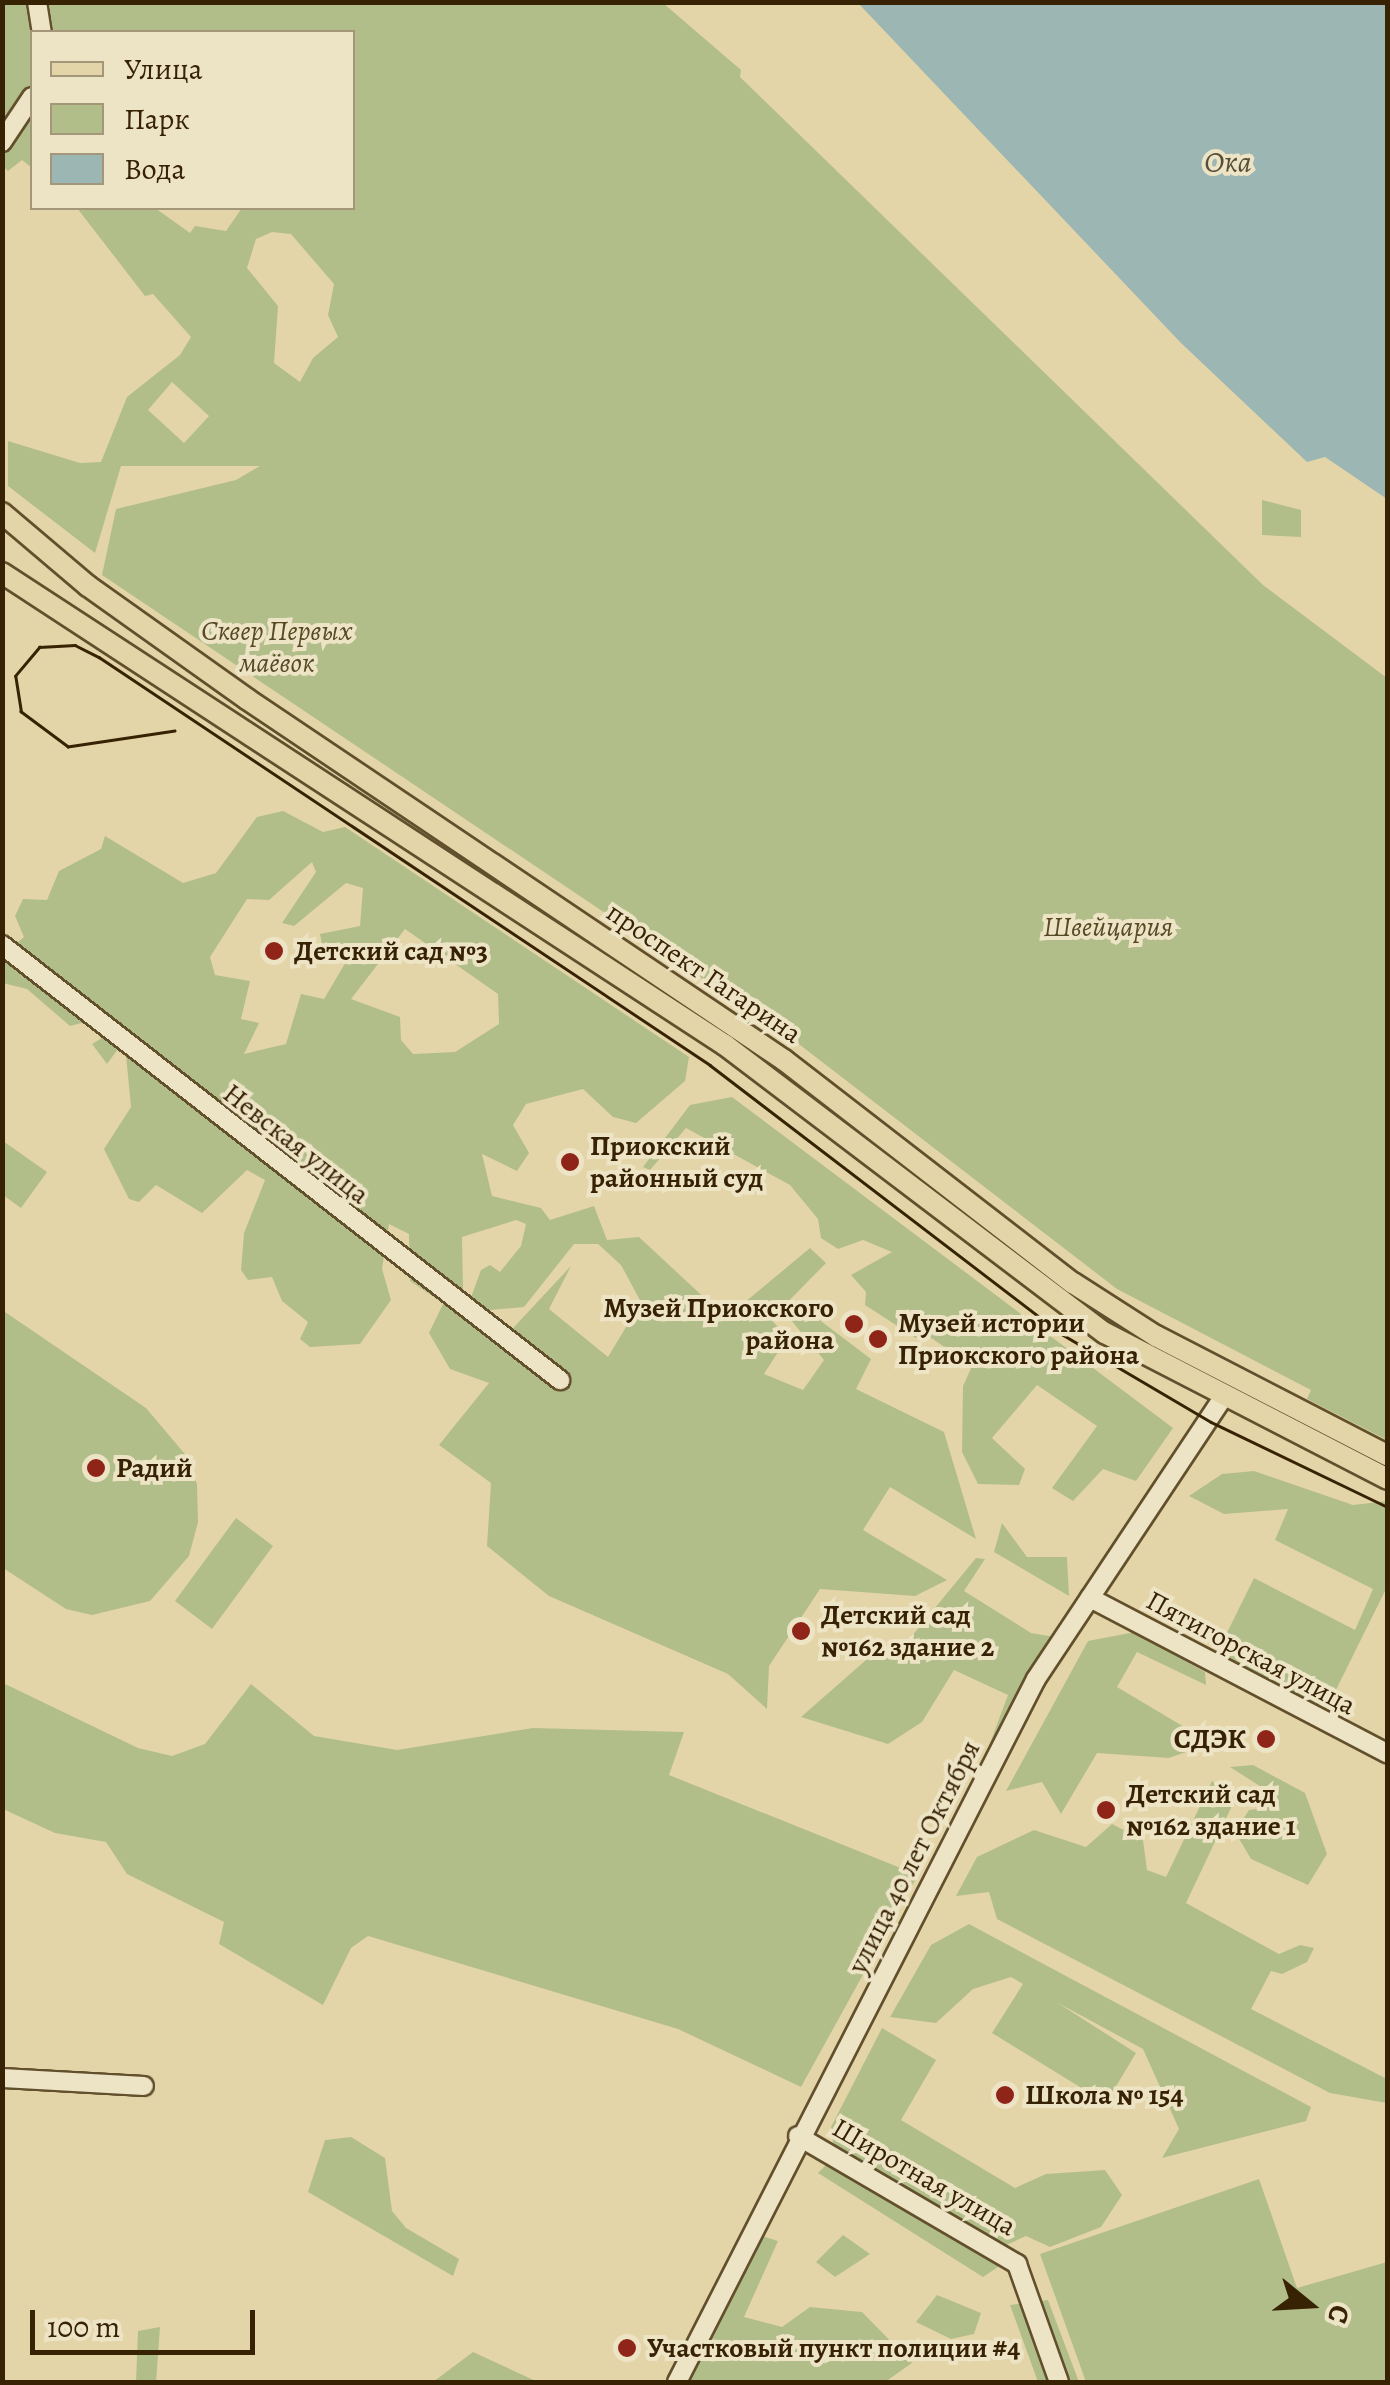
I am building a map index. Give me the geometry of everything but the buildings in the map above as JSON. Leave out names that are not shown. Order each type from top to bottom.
[{"type":"main road","name":"проспект Гагарина","points":[[2,513],[88,586],[247,698],[755,1039],[1073,1283],[1234,1376],[1388,1456]]},
{"type":"main road","name":"проспект Гагарина","points":[[2,573],[726,1045],[1061,1303],[1223,1398],[1388,1479]]},
{"type":"main road","name":"улица 40 лет Октября","points":[[1223,1398],[1234,1376]]},
{"type":"street","points":[[38,2],[42,30]]},
{"type":"street","points":[[2,142],[30,99]]},
{"type":"street","name":"Невская улица","points":[[2,945],[560,1380]]},
{"type":"street","name":"улица 40 лет Октября","points":[[677,2382],[798,2136],[1036,1679],[1223,1398]]},
{"type":"street","name":"Пятигорская улица","points":[[1090,1598],[1388,1754]]},
{"type":"street","points":[[2,2078],[144,2086]]},
{"type":"street","name":"Широтная улица","points":[[798,2136],[1017,2264],[1059,2382]]},
{"type":"green space","points":[[3,3],[663,3],[741,70],[740,77],[1263,585],[1387,678],[1387,1440],[1307,1399],[1311,1390],[1117,1289],[791,1038],[102,575],[116,509],[236,480],[260,466],[121,466],[95,553],[8,486],[8,441],[80,463],[101,462],[127,397],[180,355],[191,337],[153,294],[145,296],[79,210],[158,210],[190,233],[195,226],[226,231],[241,210],[355,210],[355,30],[30,30],[30,166],[22,160],[8,171],[3,167]],"holes":[[[272,232],[291,234],[334,284],[328,315],[338,337],[313,358],[300,382],[274,363],[278,306],[247,268],[256,239]],[[172,382],[209,416],[184,443],[148,410]]]},
{"type":"green space","points":[[1262,500],[1301,510],[1301,537],[1262,535]]},
{"type":"green space","points":[[283,811],[323,832],[345,827],[689,1057],[685,1081],[636,1123],[613,1117],[583,1089],[526,1104],[513,1125],[529,1153],[517,1171],[482,1154],[492,1196],[541,1208],[550,1220],[594,1206],[607,1240],[639,1237],[726,1318],[810,1248],[826,1263],[771,1319],[787,1338],[764,1374],[803,1390],[824,1360],[791,1320],[797,1303],[871,1359],[856,1389],[944,1432],[976,1539],[890,1487],[863,1530],[947,1580],[915,1596],[820,1589],[769,1666],[767,1709],[728,1674],[549,1596],[487,1546],[491,1483],[439,1445],[489,1383],[450,1369],[429,1333],[444,1302],[501,1341],[571,1266],[549,1309],[608,1357],[641,1302],[621,1265],[598,1244],[574,1244],[524,1307],[479,1311],[470,1300],[481,1270],[490,1265],[500,1272],[521,1246],[526,1224],[516,1220],[462,1237],[463,1293],[437,1299],[410,1281],[409,1234],[389,1224],[382,1269],[391,1300],[360,1344],[310,1347],[300,1339],[308,1322],[282,1301],[272,1277],[248,1280],[241,1270],[244,1233],[265,1180],[247,1170],[202,1213],[156,1185],[139,1202],[129,1199],[104,1149],[131,1107],[126,1055],[118,1049],[107,1064],[92,1044],[102,1038],[97,1019],[70,1026],[27,989],[3,983],[3,955],[24,937],[15,916],[23,899],[47,900],[59,871],[101,849],[105,836],[183,883],[216,873],[257,817]],"holes":[[[312,862],[316,872],[282,923],[294,926],[346,883],[363,888],[360,926],[320,934],[322,944],[347,960],[324,999],[301,994],[286,1044],[244,1054],[259,1023],[241,1019],[250,981],[215,975],[210,957],[247,899],[269,900]],[[405,929],[498,994],[499,1024],[455,1052],[413,1054],[401,1040],[400,1017],[351,999]]]},
{"type":"green space","points":[[732,1097],[1173,1428],[1136,1481],[1103,1469],[1073,1501],[1052,1488],[1097,1426],[1037,1385],[992,1438],[1025,1469],[1019,1485],[978,1484],[962,1452],[963,1386],[972,1366],[927,1335],[916,1338],[865,1305],[866,1292],[851,1275],[892,1252],[863,1240],[838,1249],[821,1238],[818,1219],[790,1185],[686,1128],[650,1170],[643,1167],[690,1105]]},
{"type":"green space","points":[[3,1141],[47,1172],[21,1208],[3,1195]]},
{"type":"green space","name":"Радий","points":[[2,1310],[146,1408],[184,1453],[197,1484],[198,1522],[189,1556],[150,1601],[92,1615],[66,1609],[3,1568]]},
{"type":"green space","points":[[1254,1471],[1353,1505],[1387,1501],[1387,1587],[1324,1714],[1214,1659],[1254,1578],[1355,1630],[1373,1589],[1275,1540],[1288,1509],[1224,1514],[1189,1496],[1222,1474]]},
{"type":"green space","points":[[236,1518],[273,1546],[212,1629],[175,1601]]},
{"type":"green space","points":[[1002,1523],[1027,1557],[1067,1557],[1069,1596],[994,1552]]},
{"type":"green space","points":[[976,1558],[985,1559],[964,1591],[1031,1633],[1061,1638],[989,1764],[983,1762],[1008,1695],[954,1670],[922,1722],[888,1744],[801,1717],[874,1653],[893,1659]]},
{"type":"green space","points":[[1135,1632],[1205,1672],[1206,1685],[1137,1652],[1117,1687],[1196,1734],[1203,1746],[1169,1758],[1097,1753],[1061,1814],[1042,1782],[1006,1791],[1088,1641]]},
{"type":"green space","points":[[3,1683],[138,1748],[172,1756],[205,1744],[251,1684],[314,1736],[397,1750],[533,1728],[684,1732],[669,1775],[918,1875],[801,2087],[678,2029],[368,1936],[351,1948],[323,2005],[219,1944],[224,1922],[127,1874],[106,1842],[55,1833],[3,1809]]},
{"type":"green space","points":[[1253,1765],[1305,1793],[1327,1854],[1308,1885],[1251,1859],[1235,1832],[1249,1810],[1265,1808],[1263,1788],[1230,1767]]},
{"type":"green space","points":[[1212,1781],[1238,1793],[1186,1903],[1279,1954],[1300,1945],[1314,1948],[1307,1962],[1282,1974],[1271,1971],[1251,2009],[1387,2079],[1387,2103],[1330,2093],[997,1919],[989,1892],[956,1896],[977,1857],[1034,1830],[1086,1847],[1112,1824],[1143,1840],[1147,1870],[1166,1877]]},
{"type":"green space","points":[[969,1924],[1311,2107],[1306,2121],[1162,2158],[1179,2129],[1143,2049],[1058,2003],[1136,2053],[1106,2103],[992,2033],[1023,1984],[1011,1977],[973,1989],[936,2023],[890,2017],[931,1945]]},
{"type":"green space","points":[[882,2028],[936,2060],[901,2120],[1015,2188],[1046,2174],[1105,2170],[1122,2195],[1101,2227],[1050,2247],[1026,2236],[1002,2247],[834,2150],[831,2127]]},
{"type":"green space","points":[[351,2137],[385,2158],[392,2211],[406,2228],[459,2259],[453,2276],[308,2192],[325,2140]]},
{"type":"green space","points":[[830,2161],[1004,2263],[983,2277],[818,2173]]},
{"type":"green space","points":[[1259,2179],[1297,2288],[1387,2262],[1387,2382],[1086,2382],[1040,2254]]},
{"type":"green space","points":[[759,2235],[778,2241],[744,2317],[782,2327],[810,2307],[862,2312],[912,2363],[885,2382],[687,2382]]},
{"type":"green space","points":[[843,2235],[870,2254],[835,2277],[816,2262]]},
{"type":"green space","points":[[937,2295],[981,2313],[974,2334],[951,2339],[916,2322]]},
{"type":"green space","points":[[1048,2300],[1079,2382],[1038,2382],[1010,2305]]},
{"type":"green space","points":[[160,2327],[156,2382],[136,2382],[138,2331]]},
{"type":"green space","points":[[473,2352],[538,2382],[433,2382]]},
{"type":"water","name":"Ока","points":[[858,3],[1387,3],[1387,499],[1325,457],[1307,462],[1181,343]]},
{"type":"tram line","points":[[175,731],[68,747],[21,712],[15,676],[39,647],[75,645],[99,657],[710,1065],[1060,1333],[1211,1422],[1388,1507]]},
{"type":"place","name":"Детский сад №3","points":[[274,951]]},
{"type":"place","name":"Приокский районный суд","points":[[570,1162]]},
{"type":"place","name":"Музей Приокского района","points":[[854,1324]]},
{"type":"place","name":"Музей истории Приокского района","points":[[878,1339]]},
{"type":"place","name":"Радий","points":[[96,1468]]},
{"type":"place","name":"Детский сад №162 здание 2","points":[[801,1631]]},
{"type":"place","name":"СДЭК","points":[[1266,1739]]},
{"type":"place","name":"Детский сад №162 здание 1","points":[[1106,1810]]},
{"type":"place","name":"Школа № 154","points":[[1005,2095]]},
{"type":"place","name":"Участковый пункт полиции #4","points":[[627,2348]]},
{"type":"park label","name":"Сквер Первых маёвок","points":[[277,647]]},
{"type":"park label","name":"Швейцария","points":[[1108,927]]}]
